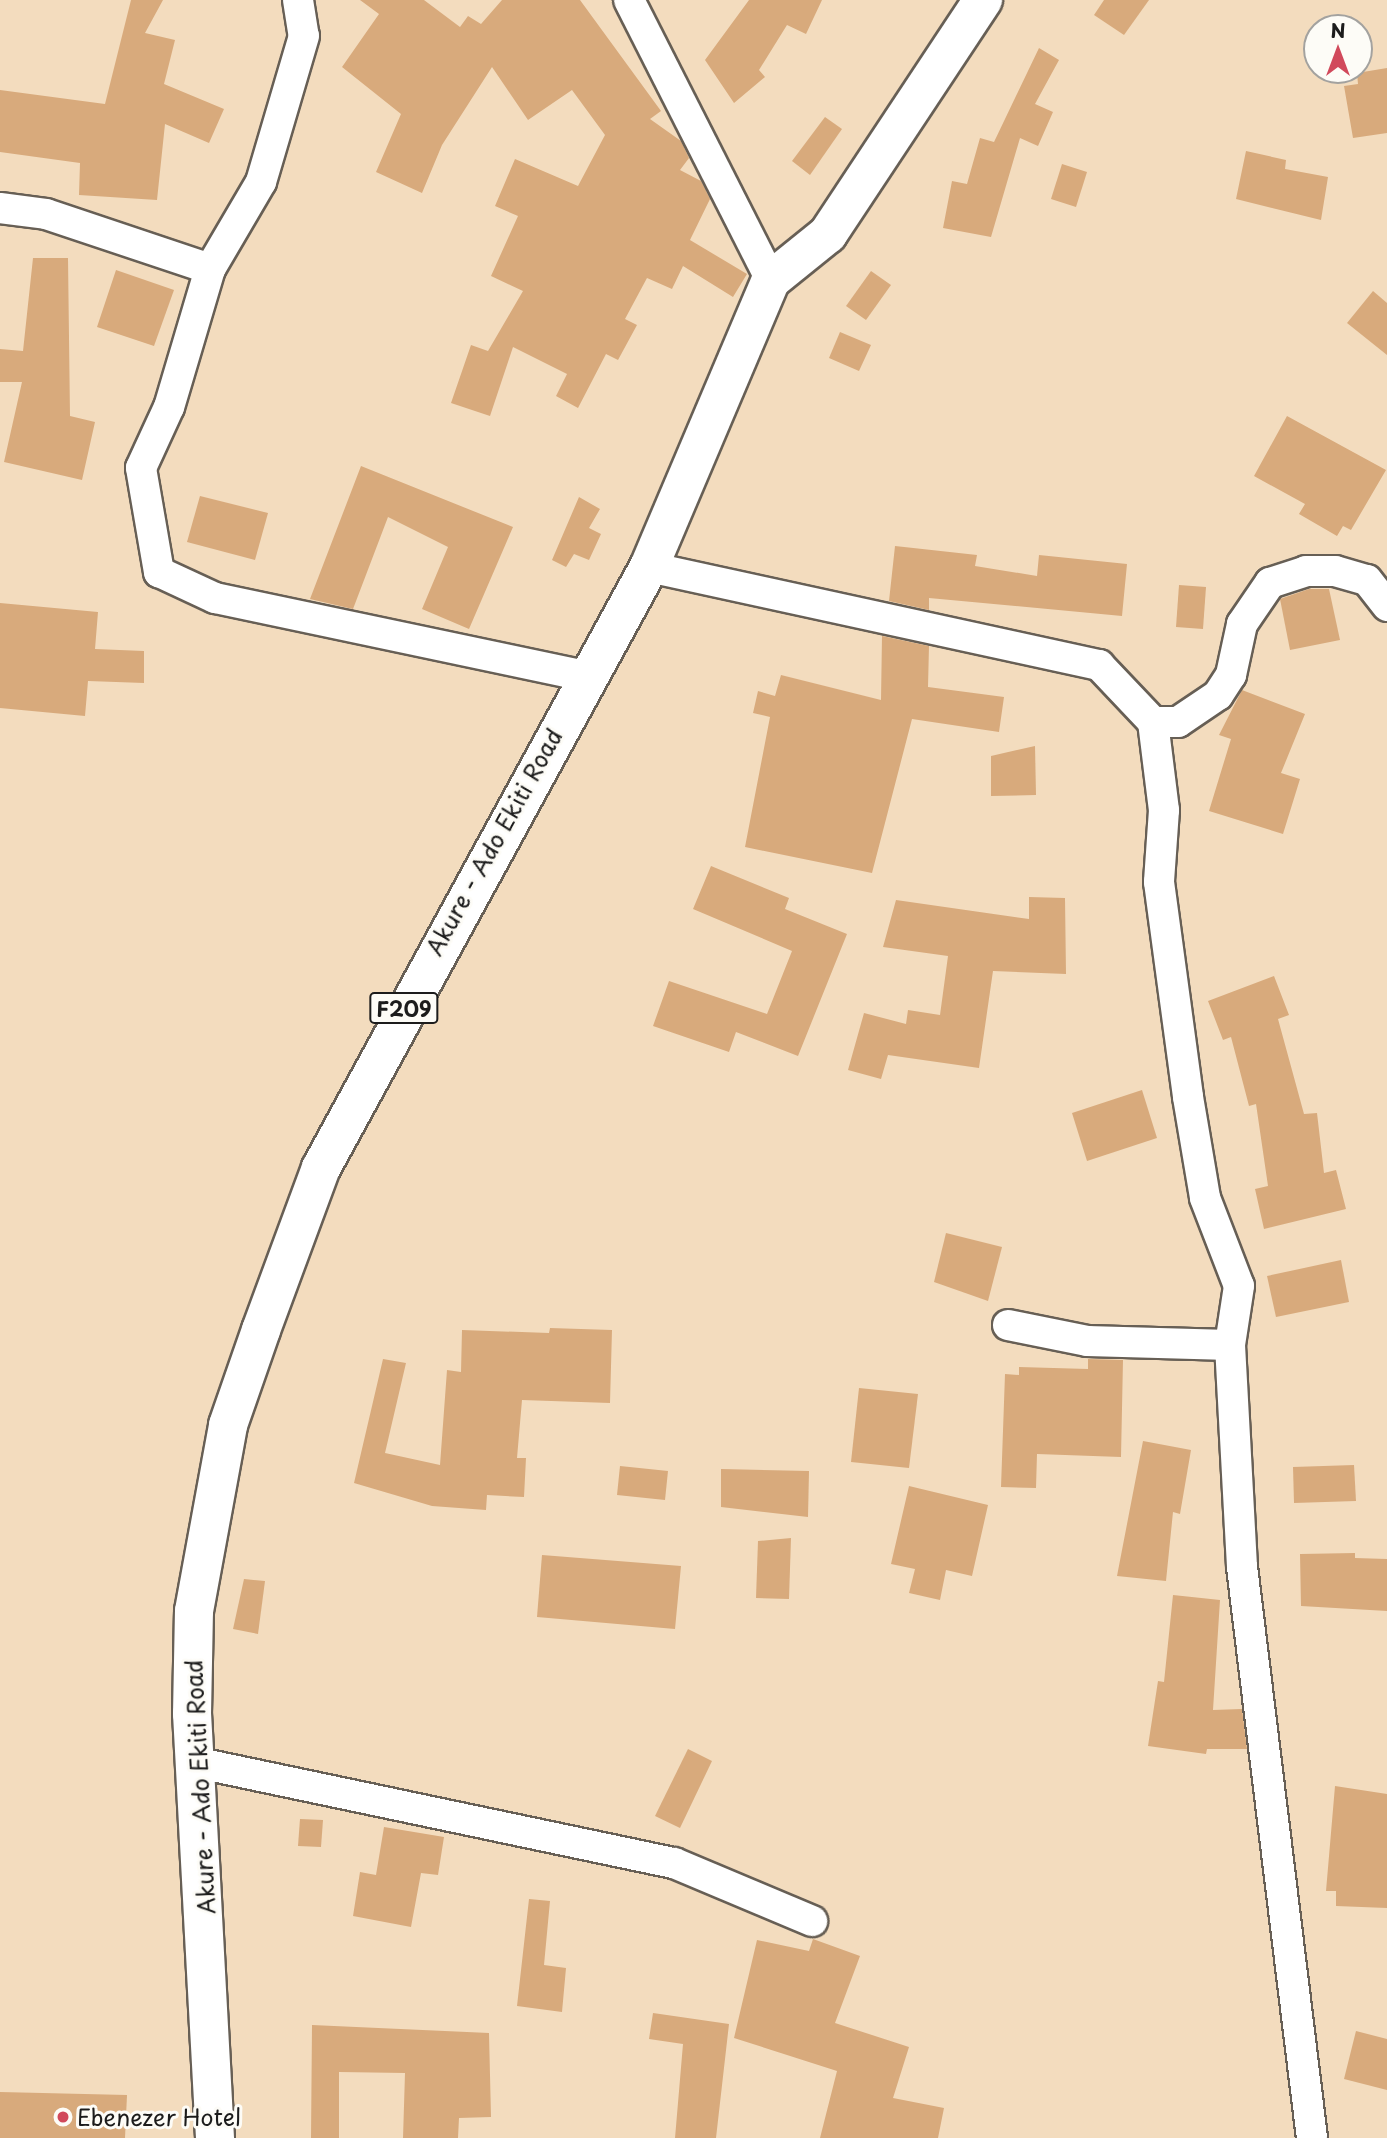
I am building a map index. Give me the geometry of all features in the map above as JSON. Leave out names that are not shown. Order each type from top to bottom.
[{"type":"main road","name":"Akure - Ado Ekiti Road","points":[[215,2138],[194,1762],[194,1611],[228,1425],[261,1330],[321,1168],[586,676],[649,567],[771,280],[828,234],[983,0]]},
{"type":"street","points":[[298,0],[304,36],[261,182],[210,270],[169,407],[141,468],[159,572],[215,598],[586,676]]},
{"type":"street","points":[[629,0],[771,280]]},
{"type":"street","points":[[0,208],[46,214],[210,270]]},
{"type":"street","points":[[649,567],[1099,665],[1153,722],[1164,810],[1159,882],[1188,1097],[1205,1198],[1239,1286],[1230,1345],[1248,1633],[1312,2138]]},
{"type":"street","points":[[1153,722],[1178,722],[1218,695],[1231,675],[1242,624],[1270,583],[1306,571],[1335,571],[1367,580],[1387,606]]},
{"type":"street","points":[[1008,1325],[1087,1341],[1230,1345]]},
{"type":"street","points":[[194,1762],[674,1863],[812,1921]]},
{"type":"building","points":[[131,0],[163,0],[145,33],[175,40],[164,84],[224,109],[209,143],[165,124],[157,200],[79,195],[80,163],[0,152],[0,90],[105,104]]},
{"type":"building","points":[[360,0],[424,0],[460,27],[468,16],[481,24],[502,0],[580,0],[661,111],[650,119],[681,141],[689,158],[680,170],[701,181],[710,199],[690,240],[747,274],[733,297],[683,266],[672,289],[647,278],[625,319],[637,325],[618,360],[606,354],[578,408],[556,396],[567,374],[513,347],[490,416],[451,403],[471,345],[488,351],[523,291],[491,276],[518,216],[495,206],[515,159],[578,186],[605,135],[572,90],[528,120],[492,67],[442,145],[422,193],[376,172],[401,114],[342,67],[379,14]]},
{"type":"building","points":[[749,0],[822,0],[806,34],[787,25],[759,70],[765,77],[734,103],[705,60]]},
{"type":"building","points":[[1104,0],[1149,0],[1124,35],[1094,15]]},
{"type":"building","points":[[1039,48],[1059,60],[1035,104],[1053,112],[1038,146],[1020,138],[991,237],[943,228],[952,181],[967,184],[980,138],[994,142]]},
{"type":"building","points":[[1387,68],[1387,133],[1353,138],[1344,86],[1373,84],[1373,70]]},
{"type":"building","points":[[825,117],[842,129],[810,175],[792,161]]},
{"type":"building","points":[[1246,151],[1286,160],[1285,169],[1328,177],[1321,220],[1236,199]]},
{"type":"building","points":[[1062,164],[1087,172],[1076,207],[1051,199]]},
{"type":"building","points":[[33,258],[68,258],[70,416],[95,422],[82,480],[4,462],[22,382],[0,382],[0,349],[23,351]]},
{"type":"building","points":[[116,270],[174,290],[154,346],[97,327]]},
{"type":"building","points":[[871,271],[891,285],[866,320],[846,306]]},
{"type":"building","points":[[1373,291],[1387,303],[1387,355],[1347,323]]},
{"type":"building","points":[[840,332],[871,345],[859,371],[829,358]]},
{"type":"building","points":[[1287,416],[1386,470],[1351,530],[1343,526],[1337,536],[1299,514],[1305,504],[1254,476]]},
{"type":"building","points":[[361,466],[513,527],[469,629],[422,609],[448,547],[388,517],[353,609],[310,599]]},
{"type":"building","points":[[200,496],[268,513],[255,560],[187,542]]},
{"type":"building","points":[[579,497],[600,509],[589,528],[601,534],[589,560],[574,554],[566,567],[552,560]]},
{"type":"building","points":[[895,546],[977,555],[975,566],[1037,576],[1039,555],[1127,564],[1122,616],[929,598],[929,610],[889,601]]},
{"type":"building","points":[[1179,585],[1206,587],[1203,629],[1176,627]]},
{"type":"building","points":[[1309,589],[1329,589],[1340,640],[1290,650],[1280,599]]},
{"type":"building","points":[[0,603],[98,612],[95,649],[144,651],[144,683],[88,681],[85,716],[0,708]]},
{"type":"building","points":[[882,636],[929,646],[928,687],[1004,697],[999,732],[912,719],[872,873],[745,847],[770,717],[753,713],[758,691],[775,696],[781,675],[881,700]]},
{"type":"building","points":[[1242,690],[1305,714],[1281,773],[1300,779],[1283,834],[1209,811],[1231,739],[1219,735]]},
{"type":"building","points":[[1035,746],[1036,795],[991,796],[991,756]]},
{"type":"building","points":[[711,866],[789,898],[785,909],[847,934],[798,1056],[736,1032],[729,1052],[653,1026],[669,981],[767,1014],[792,951],[693,909]]},
{"type":"building","points":[[1029,897],[1065,898],[1066,974],[993,971],[979,1068],[888,1055],[881,1079],[848,1070],[864,1013],[906,1024],[908,1010],[940,1015],[948,956],[883,947],[896,900],[1029,919]]},
{"type":"building","points":[[1274,976],[1289,1015],[1278,1019],[1304,1114],[1317,1113],[1324,1173],[1336,1170],[1346,1209],[1264,1229],[1255,1189],[1268,1186],[1256,1104],[1249,1106],[1231,1037],[1223,1040],[1208,1001]]},
{"type":"building","points":[[1142,1090],[1157,1138],[1087,1161],[1072,1113]]},
{"type":"building","points":[[946,1233],[1002,1247],[988,1301],[934,1282]]},
{"type":"building","points":[[1341,1260],[1349,1302],[1276,1317],[1267,1276]]},
{"type":"building","points":[[550,1328],[612,1330],[610,1403],[522,1400],[517,1458],[526,1458],[524,1497],[487,1495],[486,1510],[432,1506],[354,1483],[383,1359],[406,1363],[385,1453],[440,1465],[447,1370],[461,1372],[462,1330],[549,1333]]},
{"type":"building","points":[[1088,1359],[1123,1360],[1121,1457],[1037,1454],[1036,1488],[1001,1487],[1005,1374],[1019,1375],[1019,1367],[1088,1369]]},
{"type":"building","points":[[859,1388],[918,1394],[909,1468],[851,1462]]},
{"type":"building","points":[[1143,1441],[1191,1450],[1180,1514],[1173,1512],[1166,1581],[1117,1576]]},
{"type":"building","points":[[1354,1465],[1356,1501],[1294,1503],[1293,1467]]},
{"type":"building","points":[[620,1466],[668,1471],[665,1500],[617,1495]]},
{"type":"building","points":[[721,1469],[809,1471],[808,1517],[721,1507]]},
{"type":"building","points":[[909,1486],[988,1505],[972,1576],[946,1570],[940,1600],[909,1593],[915,1569],[891,1564]]},
{"type":"building","points":[[791,1538],[789,1599],[756,1598],[758,1541]]},
{"type":"building","points":[[1355,1553],[1355,1558],[1387,1559],[1387,1611],[1301,1606],[1300,1554]]},
{"type":"building","points":[[542,1555],[681,1566],[675,1629],[537,1617]]},
{"type":"building","points":[[244,1579],[265,1581],[258,1634],[233,1629]]},
{"type":"building","points":[[1173,1595],[1220,1600],[1213,1710],[1242,1709],[1247,1749],[1207,1749],[1206,1754],[1148,1746],[1158,1681],[1164,1682]]},
{"type":"building","points":[[688,1749],[712,1761],[680,1828],[655,1816]]},
{"type":"building","points":[[1335,1786],[1387,1794],[1387,1908],[1336,1906],[1336,1891],[1326,1891]]},
{"type":"building","points":[[300,1819],[323,1820],[321,1847],[298,1846]]},
{"type":"building","points":[[384,1827],[444,1837],[438,1875],[421,1873],[411,1927],[353,1916],[360,1872],[376,1875]]},
{"type":"building","points":[[529,1899],[550,1901],[544,1965],[566,1968],[562,2012],[517,2006]]},
{"type":"building","points":[[813,1939],[860,1956],[835,2023],[909,2047],[893,2098],[944,2108],[938,2138],[820,2138],[837,2071],[734,2038],[757,1940],[809,1951]]},
{"type":"building","points":[[653,2013],[729,2024],[716,2138],[675,2138],[683,2044],[649,2039]]},
{"type":"building","points":[[312,2025],[489,2033],[491,2117],[459,2118],[458,2138],[403,2138],[405,2073],[339,2072],[339,2138],[311,2138]]},
{"type":"building","points":[[1356,2031],[1387,2039],[1387,2090],[1344,2079]]},
{"type":"building","name":"Ebenezer Hotel","points":[[0,2092],[127,2095],[125,2138],[0,2138]]},
{"type":"place","name":"Ebenezer Hotel","points":[[63,2117]]}]
